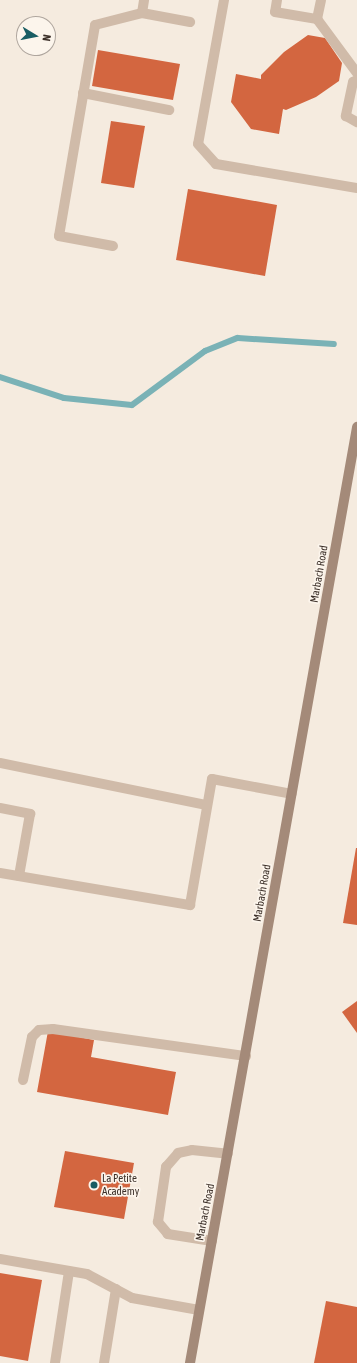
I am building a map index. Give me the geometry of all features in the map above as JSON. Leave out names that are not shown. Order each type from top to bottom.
[{"type":"main road","name":"Marbach Road","points":[[190,1363],[246,1056],[357,427]]},
{"type":"lane","points":[[142,13],[144,0]]},
{"type":"lane","points":[[224,0],[198,144],[216,164],[357,188]]},
{"type":"lane","points":[[277,0],[275,12],[317,19],[357,74]]},
{"type":"lane","points":[[317,19],[321,0]]},
{"type":"lane","points":[[113,246],[59,236],[95,25],[142,13],[190,22]]},
{"type":"lane","points":[[357,80],[353,82],[346,116],[357,122]]},
{"type":"lane","points":[[83,93],[169,110]]},
{"type":"lane","points":[[0,763],[208,805]]},
{"type":"lane","points":[[0,873],[190,905],[212,779],[292,794]]},
{"type":"lane","points":[[0,808],[30,814],[19,876]]},
{"type":"lane","points":[[24,1080],[32,1038],[39,1030],[54,1029],[246,1056]]},
{"type":"lane","points":[[212,1242],[168,1234],[158,1222],[166,1167],[178,1153],[192,1150],[228,1154]]},
{"type":"lane","points":[[0,1260],[87,1274],[132,1298],[199,1310]]},
{"type":"lane","points":[[55,1363],[69,1271]]},
{"type":"lane","points":[[104,1363],[116,1289]]},
{"type":"building","points":[[308,35],[325,38],[342,63],[339,81],[316,97],[286,110],[283,109],[279,134],[251,129],[231,102],[236,74],[261,79],[261,75],[284,52]]},
{"type":"building","points":[[98,50],[180,64],[173,100],[92,86]]},
{"type":"building","points":[[111,121],[145,126],[134,188],[101,183]]},
{"type":"building","points":[[188,189],[277,205],[265,276],[176,260]]},
{"type":"building","points":[[357,848],[357,925],[343,923]]},
{"type":"building","points":[[357,1001],[357,1033],[342,1012]]},
{"type":"building","points":[[48,1031],[94,1040],[91,1057],[176,1072],[168,1115],[37,1092]]},
{"type":"building","name":"La Petite Academy","points":[[65,1151],[134,1163],[124,1219],[54,1207]]},
{"type":"building","points":[[0,1273],[42,1280],[28,1361],[0,1356]]},
{"type":"building","points":[[326,1301],[357,1307],[357,1363],[314,1363]]},
{"type":"waterway","points":[[0,377],[64,398],[132,405],[205,351],[238,338],[334,344]]},
{"type":"place","name":"La Petite Academy","points":[[94,1185]]}]
